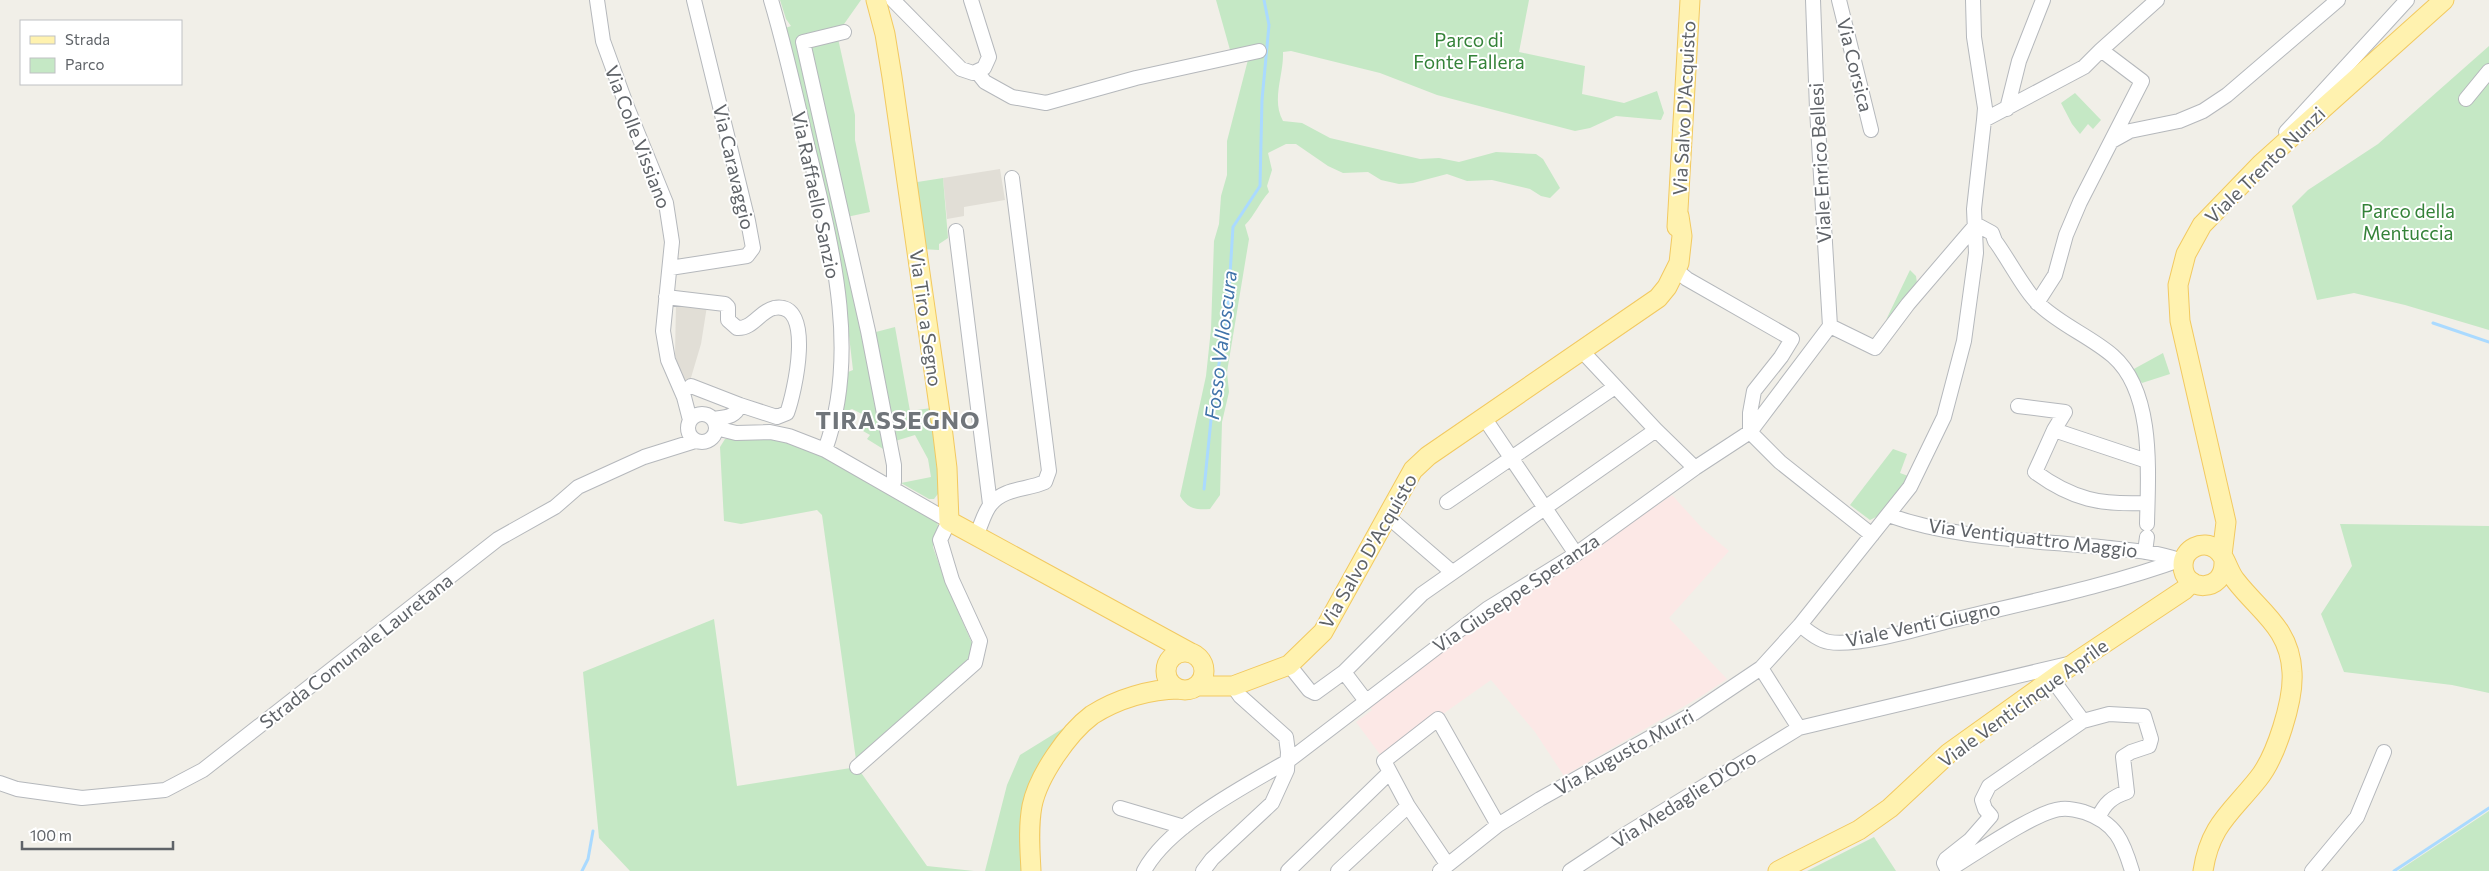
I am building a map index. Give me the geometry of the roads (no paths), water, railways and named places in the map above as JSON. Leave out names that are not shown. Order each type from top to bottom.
[{"type":"main road","name":"Via Tiro a Segno","points":[[876,0],[889,60],[941,417],[947,468],[950,521]]},
{"type":"main road","name":"Via Salvo D'Acquisto","points":[[1608,332],[1650,298],[1670,261],[1679,216],[1690,0]]},
{"type":"main road","name":"Viale Trento Nunzi","points":[[2220,555],[2226,522],[2180,321],[2178,285],[2186,254],[2202,224],[2261,164],[2444,0]]},
{"type":"main road","name":"Via Salvo D'Acquisto","points":[[1250,678],[1289,665],[1323,632],[1386,515],[1413,470],[1428,456],[1658,298],[1667,287],[1676,270],[1682,236],[1679,216]]},
{"type":"main road","points":[[950,521],[1199,658],[1193,682]]},
{"type":"main road","points":[[2204,871],[2209,844],[2215,830],[2259,778],[2277,745],[2285,719],[2293,674],[2290,650],[2280,631],[2227,581],[2220,555],[2199,545],[2188,552],[2182,559],[2184,571],[2192,582],[2205,586],[2227,581]]},
{"type":"main road","name":"Viale Venticinque Aprile","points":[[1778,871],[1859,830],[1890,808],[1949,753],[2076,662],[2184,590],[2192,582]]},
{"type":"main road","points":[[1158,635],[1170,650],[1168,666],[1170,682],[1250,678]]},
{"type":"main road","points":[[1151,691],[1177,654],[1190,653]]},
{"type":"main road","points":[[1032,870],[1030,829],[1032,805],[1056,756],[1072,735],[1092,716],[1116,704],[1151,691],[1193,682],[1233,686],[1250,678]]},
{"type":"street","name":"Via Colle Vissiano","points":[[597,0],[603,41],[666,203],[672,242],[663,331],[672,373],[687,391],[706,424],[688,432],[695,441]]},
{"type":"street","name":"Via Caravaggio","points":[[670,268],[748,256],[752,248],[748,221],[694,0]]},
{"type":"street","name":"Via Raffaello Sanzio","points":[[771,0],[828,230],[839,317],[843,355],[840,397],[834,425],[825,450]]},
{"type":"street","points":[[893,0],[961,69],[976,72],[985,82],[1012,97],[1046,103],[1136,78],[1259,51]]},
{"type":"street","points":[[972,0],[989,52],[987,65],[976,72]]},
{"type":"street","name":"Viale Enrico Bellesi","points":[[1813,0],[1816,109],[1830,326]]},
{"type":"street","name":"Via Corsica","points":[[1839,0],[1871,130]]},
{"type":"street","points":[[1800,624],[1910,487],[1944,417],[1954,386],[1964,341],[1976,253],[1974,227],[1985,108],[1974,37],[1973,0]]},
{"type":"street","points":[[2007,109],[2019,60],[2043,0]]},
{"type":"street","points":[[1984,120],[2084,67],[2157,0]]},
{"type":"street","points":[[2110,142],[2130,131],[2179,121],[2203,111],[2227,95],[2338,0]]},
{"type":"street","points":[[2261,164],[2264,154],[2407,0]]},
{"type":"street","points":[[844,32],[803,42],[868,331],[894,465],[892,488]]},
{"type":"street","points":[[2038,303],[2055,275],[2066,235],[2080,202],[2110,142],[2130,109],[2142,81],[2101,50]]},
{"type":"street","points":[[2466,99],[2489,71]]},
{"type":"street","points":[[976,536],[990,504],[1004,493],[1033,487],[1045,482],[1049,471],[1012,178]]},
{"type":"street","points":[[1830,326],[1875,348],[1908,304],[1974,227],[1979,226],[1992,233],[1995,241],[2038,303],[2115,358],[2129,377],[2138,396],[2143,415],[2148,503],[2145,552]]},
{"type":"street","points":[[956,231],[990,504]]},
{"type":"street","points":[[1676,270],[1687,279],[1792,339],[1774,367],[1754,391],[1750,413],[1750,432],[1780,462],[1872,535]]},
{"type":"street","points":[[666,297],[725,304],[728,307],[728,320],[737,328],[747,327],[766,312],[777,308],[785,309],[794,317],[799,335],[800,353],[787,413],[777,417],[687,391]]},
{"type":"street","name":"Via Giuseppe Speranza","points":[[1144,871],[1166,842],[1184,827],[1252,782],[1288,762],[1487,609],[1576,554],[1695,468],[1750,432],[1830,326]]},
{"type":"street","points":[[1582,351],[1656,430],[1695,468]]},
{"type":"street","points":[[1447,502],[1615,387]]},
{"type":"street","name":"Strada Comunale Lauretana","points":[[0,783],[17,789],[82,798],[165,790],[203,770],[498,540],[555,507],[578,487],[644,457],[695,441],[704,442],[706,424],[732,416],[738,412],[740,405]]},
{"type":"street","points":[[2018,406],[2065,412],[2054,430],[2035,472],[2056,488],[2082,498],[2118,504],[2148,503]]},
{"type":"street","points":[[1484,418],[1576,554]]},
{"type":"street","points":[[706,424],[736,433],[770,432],[789,436],[825,450],[950,521],[940,540],[952,580],[980,641],[976,663],[857,767]]},
{"type":"street","points":[[1289,665],[1310,690],[1315,693],[1344,672],[1422,594],[1656,430]]},
{"type":"street","points":[[2054,430],[2147,461]]},
{"type":"street","points":[[1386,515],[1452,572]]},
{"type":"street","name":"Via Ventiquattro Maggio","points":[[1888,515],[1909,523],[1958,532],[2145,552],[2182,559]]},
{"type":"street","name":"Viale Venti Giugno","points":[[1800,624],[1819,639],[1831,642],[1846,642],[1895,634],[2103,584],[2167,566],[2182,559]]},
{"type":"street","name":"Via Augusto Murri","points":[[1444,868],[1498,825],[1540,798],[1694,713],[1761,668],[1800,624]]},
{"type":"street","name":"Via Medaglie D'Oro","points":[[1570,871],[1626,834],[1799,728],[2076,662]]},
{"type":"street","points":[[1761,668],[1799,728]]},
{"type":"street","points":[[1344,672],[1366,701]]},
{"type":"street","points":[[2052,679],[2083,721]]},
{"type":"street","points":[[1233,686],[1240,696],[1286,737],[1300,742],[1313,742]]},
{"type":"street","points":[[2098,818],[2103,807],[2112,797],[2127,792],[2123,757],[2149,746],[2151,739],[2144,716],[2139,714],[2094,716],[2083,721],[1989,786],[1982,800],[1985,809],[1991,816],[1970,840],[1946,859],[1944,863],[1948,871],[2042,814],[2062,808],[2079,811],[2105,821],[2118,834],[2132,871]]},
{"type":"street","points":[[1288,871],[1386,767],[1438,719],[1498,825]]},
{"type":"street","points":[[1203,871],[1212,859],[1272,803],[1284,780],[1288,762],[1286,737]]},
{"type":"street","points":[[2312,871],[2357,817],[2384,752]]},
{"type":"street","points":[[1386,767],[1444,868]]},
{"type":"street","points":[[1338,871],[1408,806]]},
{"type":"street","points":[[1120,808],[1184,827]]},
{"type":"waterway","name":"Fosso Valloscura","points":[[1204,489],[1214,390],[1227,322],[1233,227],[1260,186],[1262,100],[1269,25],[1264,0]]},
{"type":"waterway","points":[[2433,323],[2489,342]]},
{"type":"waterway","points":[[2394,871],[2489,808]]},
{"type":"waterway","points":[[582,871],[588,859],[593,831]]},
{"type":"district","name":"TIRASSEGNO","points":[[898,421]]},
{"type":"park label","name":"Parco di Fonte Fallera","points":[[1469,51]]},
{"type":"park label","name":"Parco della Mentuccia","points":[[2408,222]]}]
